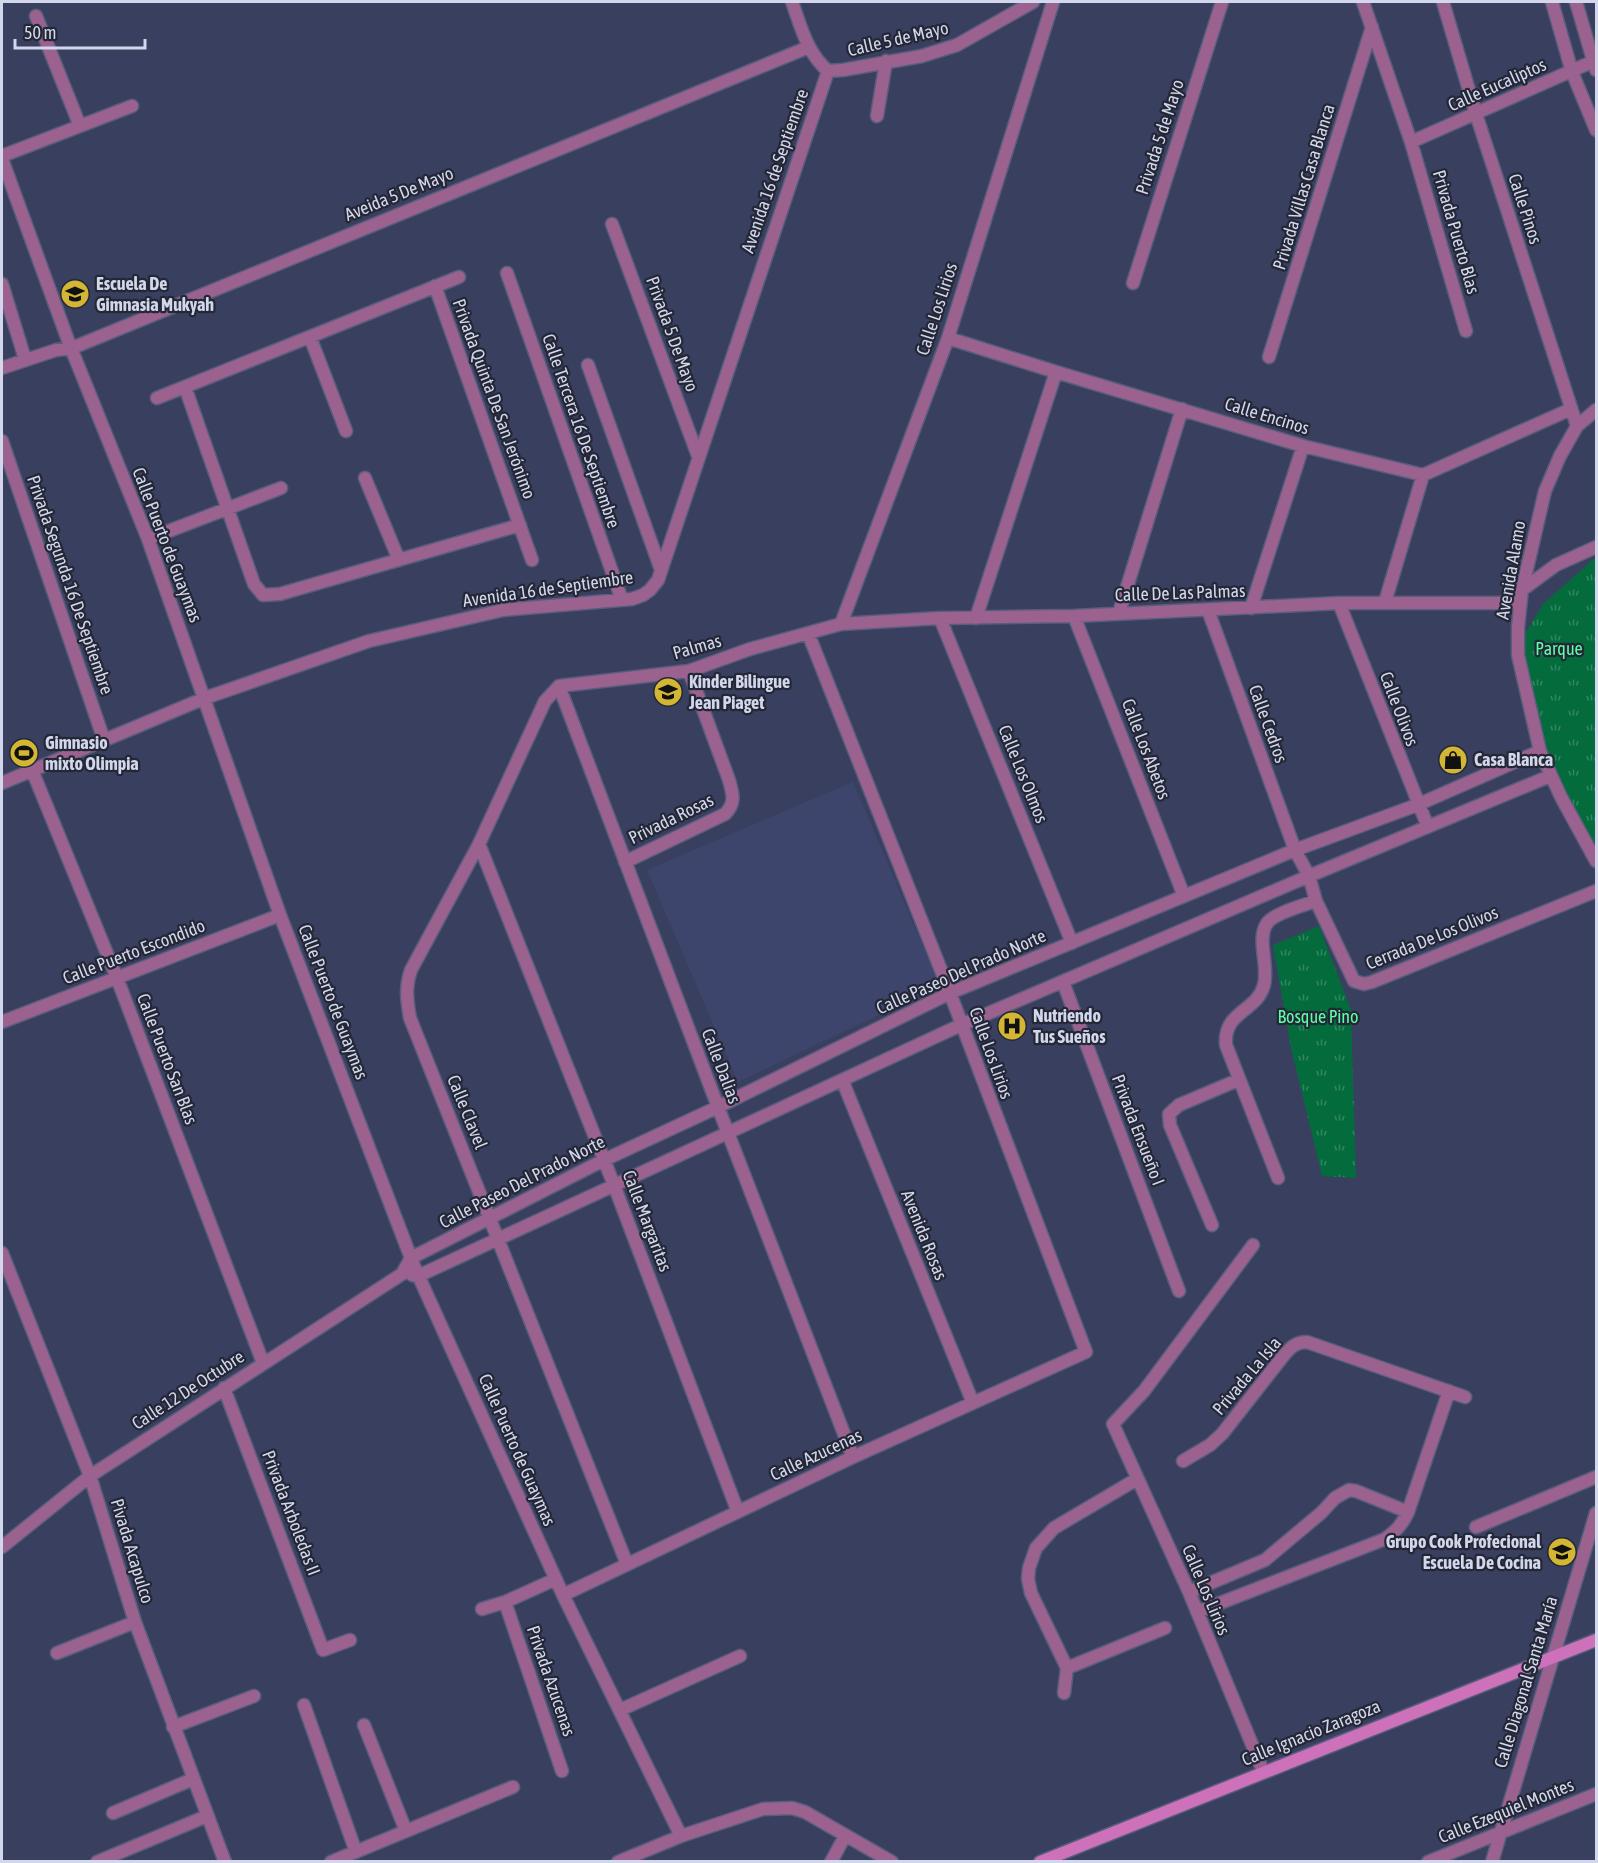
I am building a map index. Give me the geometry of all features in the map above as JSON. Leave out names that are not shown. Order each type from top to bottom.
[{"type":"street","name":"Calle 5 de Mayo","points":[[792,2],[808,47],[828,71],[922,56],[957,45],[1034,2]]},
{"type":"street","name":"Calle Los Lirios","points":[[841,624],[948,338],[1053,2]]},
{"type":"street","name":"Privada 5 de Mayo","points":[[1132,283],[1222,2]]},
{"type":"street","name":"Privada Puerto Blas","points":[[1364,2],[1411,142],[1466,332]]},
{"type":"street","name":"Calle Pinos","points":[[1443,2],[1476,114],[1577,426]]},
{"type":"street","points":[[1552,2],[1572,72],[1596,130]]},
{"type":"street","points":[[1576,2],[1595,64]]},
{"type":"street","points":[[36,16],[80,126]]},
{"type":"street","name":"Privada Villas Casa Blanca","points":[[1269,357],[1372,27]]},
{"type":"street","name":"Aveida 5 De Mayo","points":[[2,368],[56,350],[72,348],[808,47]]},
{"type":"street","points":[[877,116],[886,61]]},
{"type":"street","name":"Calle Eucaliptos","points":[[1411,142],[1595,64]]},
{"type":"street","name":"Avenida 16 de Septiembre","points":[[2,783],[205,698],[369,641],[503,610],[622,600],[643,595],[650,590],[658,580],[828,71]]},
{"type":"street","points":[[2,158],[132,106]]},
{"type":"street","name":"Calle Puerto de Guaymas","points":[[2,158],[72,348],[148,539],[280,915],[418,1276],[563,1595],[681,1836]]},
{"type":"street","name":"Privada 5 De Mayo","points":[[612,224],[698,456]]},
{"type":"street","name":"Calle Tercera 16 De Septiembre","points":[[507,273],[622,600]]},
{"type":"street","name":"Privada Quinta De San Jerónimo","points":[[157,398],[459,276]]},
{"type":"street","points":[[2,284],[25,359]]},
{"type":"street","name":"Privada Quinta De San Jerónimo","points":[[435,286],[532,560]]},
{"type":"street","points":[[310,337],[346,431]]},
{"type":"street","name":"Calle Encinos","points":[[948,338],[1303,446],[1423,475]]},
{"type":"street","points":[[588,365],[661,570]]},
{"type":"street","points":[[976,618],[1056,372]]},
{"type":"street","name":"Privada Quinta De San Jerónimo","points":[[185,387],[254,584],[263,595],[280,594],[520,525]]},
{"type":"street","points":[[1119,614],[1182,409]]},
{"type":"street","points":[[1385,602],[1423,475],[1571,409]]},
{"type":"street","name":"Avenida Alamo","points":[[1596,410],[1577,426],[1560,456],[1545,491],[1521,597],[1518,655],[1540,751],[1550,776],[1596,861]]},
{"type":"street","name":"Privada Segunda 16 De Septiembre","points":[[2,441],[104,740]]},
{"type":"street","points":[[1251,608],[1303,446]]},
{"type":"street","points":[[365,478],[399,560]]},
{"type":"street","points":[[148,539],[281,488]]},
{"type":"street","points":[[1521,597],[1556,565],[1596,547]]},
{"type":"street","name":"Calle De Las Palmas","points":[[841,624],[940,618],[1074,616],[1521,597]]},
{"type":"street","name":"Calle Olivos","points":[[1338,603],[1417,805],[1428,827]]},
{"type":"street","name":"Calle Cedros","points":[[1208,610],[1295,850],[1309,876]]},
{"type":"street","name":"Calle Los Abetos","points":[[1074,616],[1184,896]]},
{"type":"street","name":"Calle Los Olmos","points":[[940,618],[1072,943]]},
{"type":"street","name":"Palmas","points":[[559,686],[689,671],[750,649],[841,624]]},
{"type":"street","name":"Calle Los Lirios","points":[[808,633],[950,993],[1086,1352]]},
{"type":"street","name":"Privada Rosas","points":[[626,862],[725,814],[733,803],[734,796],[689,671]]},
{"type":"street","name":"Calle Clavel","points":[[559,686],[545,701],[479,844],[411,970],[406,984],[410,1018],[627,1564]]},
{"type":"street","name":"Calle Dalias","points":[[559,686],[853,1457]]},
{"type":"street","name":"Calle Paseo Del Prado Norte","points":[[411,1258],[604,1160],[718,1107],[950,993],[1295,850],[1417,805],[1540,751]]},
{"type":"street","name":"Calle Puerto San Blas","points":[[32,770],[117,978],[263,1362]]},
{"type":"street","name":"Calle Paseo Del Prado Norte","points":[[418,1276],[843,1082],[961,1025],[1550,776]]},
{"type":"street","name":"Calle Margaritas","points":[[479,844],[614,1185],[738,1512]]},
{"type":"street","name":"Cerrada De Los Olivos","points":[[1309,876],[1316,901],[1354,981],[1364,984],[1596,891]]},
{"type":"street","points":[[1278,1178],[1226,1045],[1227,1029],[1230,1023],[1254,1002],[1262,991],[1266,973],[1263,936],[1266,924],[1274,918],[1316,901]]},
{"type":"street","name":"Calle Puerto Escondido","points":[[2,1022],[280,915]]},
{"type":"street","name":"Privada Ensueño I","points":[[1063,982],[1179,1292]]},
{"type":"street","points":[[1212,1225],[1170,1125],[1169,1114],[1179,1106],[1238,1080]]},
{"type":"street","name":"Avenida Rosas","points":[[843,1082],[973,1403]]},
{"type":"street","name":"Calle Los Lirios","points":[[1253,1245],[1144,1390],[1113,1424],[1189,1592],[1263,1771]]},
{"type":"street","name":"Pivada Acapulco","points":[[2,1253],[90,1476],[135,1622],[225,1862]]},
{"type":"street","name":"Calle 12 De Octubre","points":[[2,1547],[90,1476],[402,1274],[411,1258]]},
{"type":"street","points":[[402,1274],[418,1276]]},
{"type":"street","name":"Privada La Isla","points":[[1184,1461],[1210,1445],[1222,1434],[1284,1354],[1295,1344],[1302,1342],[1465,1397]]},
{"type":"street","name":"Calle Azucenas","points":[[563,1595],[853,1457],[1086,1352]]},
{"type":"street","name":"Privada Arboledas II","points":[[224,1388],[323,1650],[350,1640]]},
{"type":"street","points":[[1197,1612],[1384,1539],[1398,1529],[1408,1512],[1449,1391]]},
{"type":"street","points":[[1476,1527],[1596,1477]]},
{"type":"street","points":[[1064,1693],[1067,1668],[1030,1593],[1029,1568],[1036,1548],[1054,1528],[1137,1479]]},
{"type":"street","points":[[1189,1592],[1254,1565],[1281,1549],[1335,1498],[1349,1490],[1408,1512]]},
{"type":"street","name":"Calle Diagonal Santa María","points":[[1492,1862],[1596,1513]]},
{"type":"street","points":[[1254,1565],[1264,1586]]},
{"type":"street","points":[[482,1609],[505,1602],[556,1580]]},
{"type":"street","name":"Privada Azucenas","points":[[505,1602],[562,1771]]},
{"type":"street","points":[[57,1653],[135,1622]]},
{"type":"street","points":[[1067,1668],[1165,1628]]},
{"type":"street","name":"Calle Ignacio Zaragoza","points":[[1040,1862],[1263,1771],[1596,1640]]},
{"type":"street","points":[[620,1710],[740,1656]]},
{"type":"street","points":[[173,1727],[254,1696]]},
{"type":"street","points":[[304,1705],[356,1852]]},
{"type":"street","points":[[364,1725],[406,1831]]},
{"type":"street","points":[[113,1813],[193,1779]]},
{"type":"street","points":[[331,1862],[513,1787]]},
{"type":"street","name":"Calle Ezequiel Montes","points":[[1428,1862],[1596,1794]]},
{"type":"street","points":[[618,1862],[681,1836],[763,1809],[778,1808],[792,1808],[805,1812],[892,1862]]},
{"type":"street","points":[[97,1862],[207,1816]]},
{"type":"street","points":[[831,1862],[845,1836]]},
{"type":"shaded area","points":[[853,782],[940,986],[738,1082],[647,870]]},
{"type":"green space","name":"Parque","points":[[1596,557],[1596,857],[1540,750],[1520,642],[1543,604]]},
{"type":"green space","name":"Bosque Pino","points":[[1319,926],[1351,1010],[1356,1178],[1322,1176],[1291,1048],[1273,945]]},
{"type":"place","name":"Escuela De Gimnasia Mukyah","points":[[75,294]]},
{"type":"place","name":"Kinder Bilingue Jean Piaget","points":[[668,692]]},
{"type":"place","name":"Gimnasio mixto Olimpia","points":[[24,753]]},
{"type":"place","name":"Casa Blanca","points":[[1453,760]]},
{"type":"place","name":"Nutriendo Tus Sueños","points":[[1012,1026]]},
{"type":"place","name":"Grupo Cook Profecional Escuela De Cocina","points":[[1562,1552]]}]
